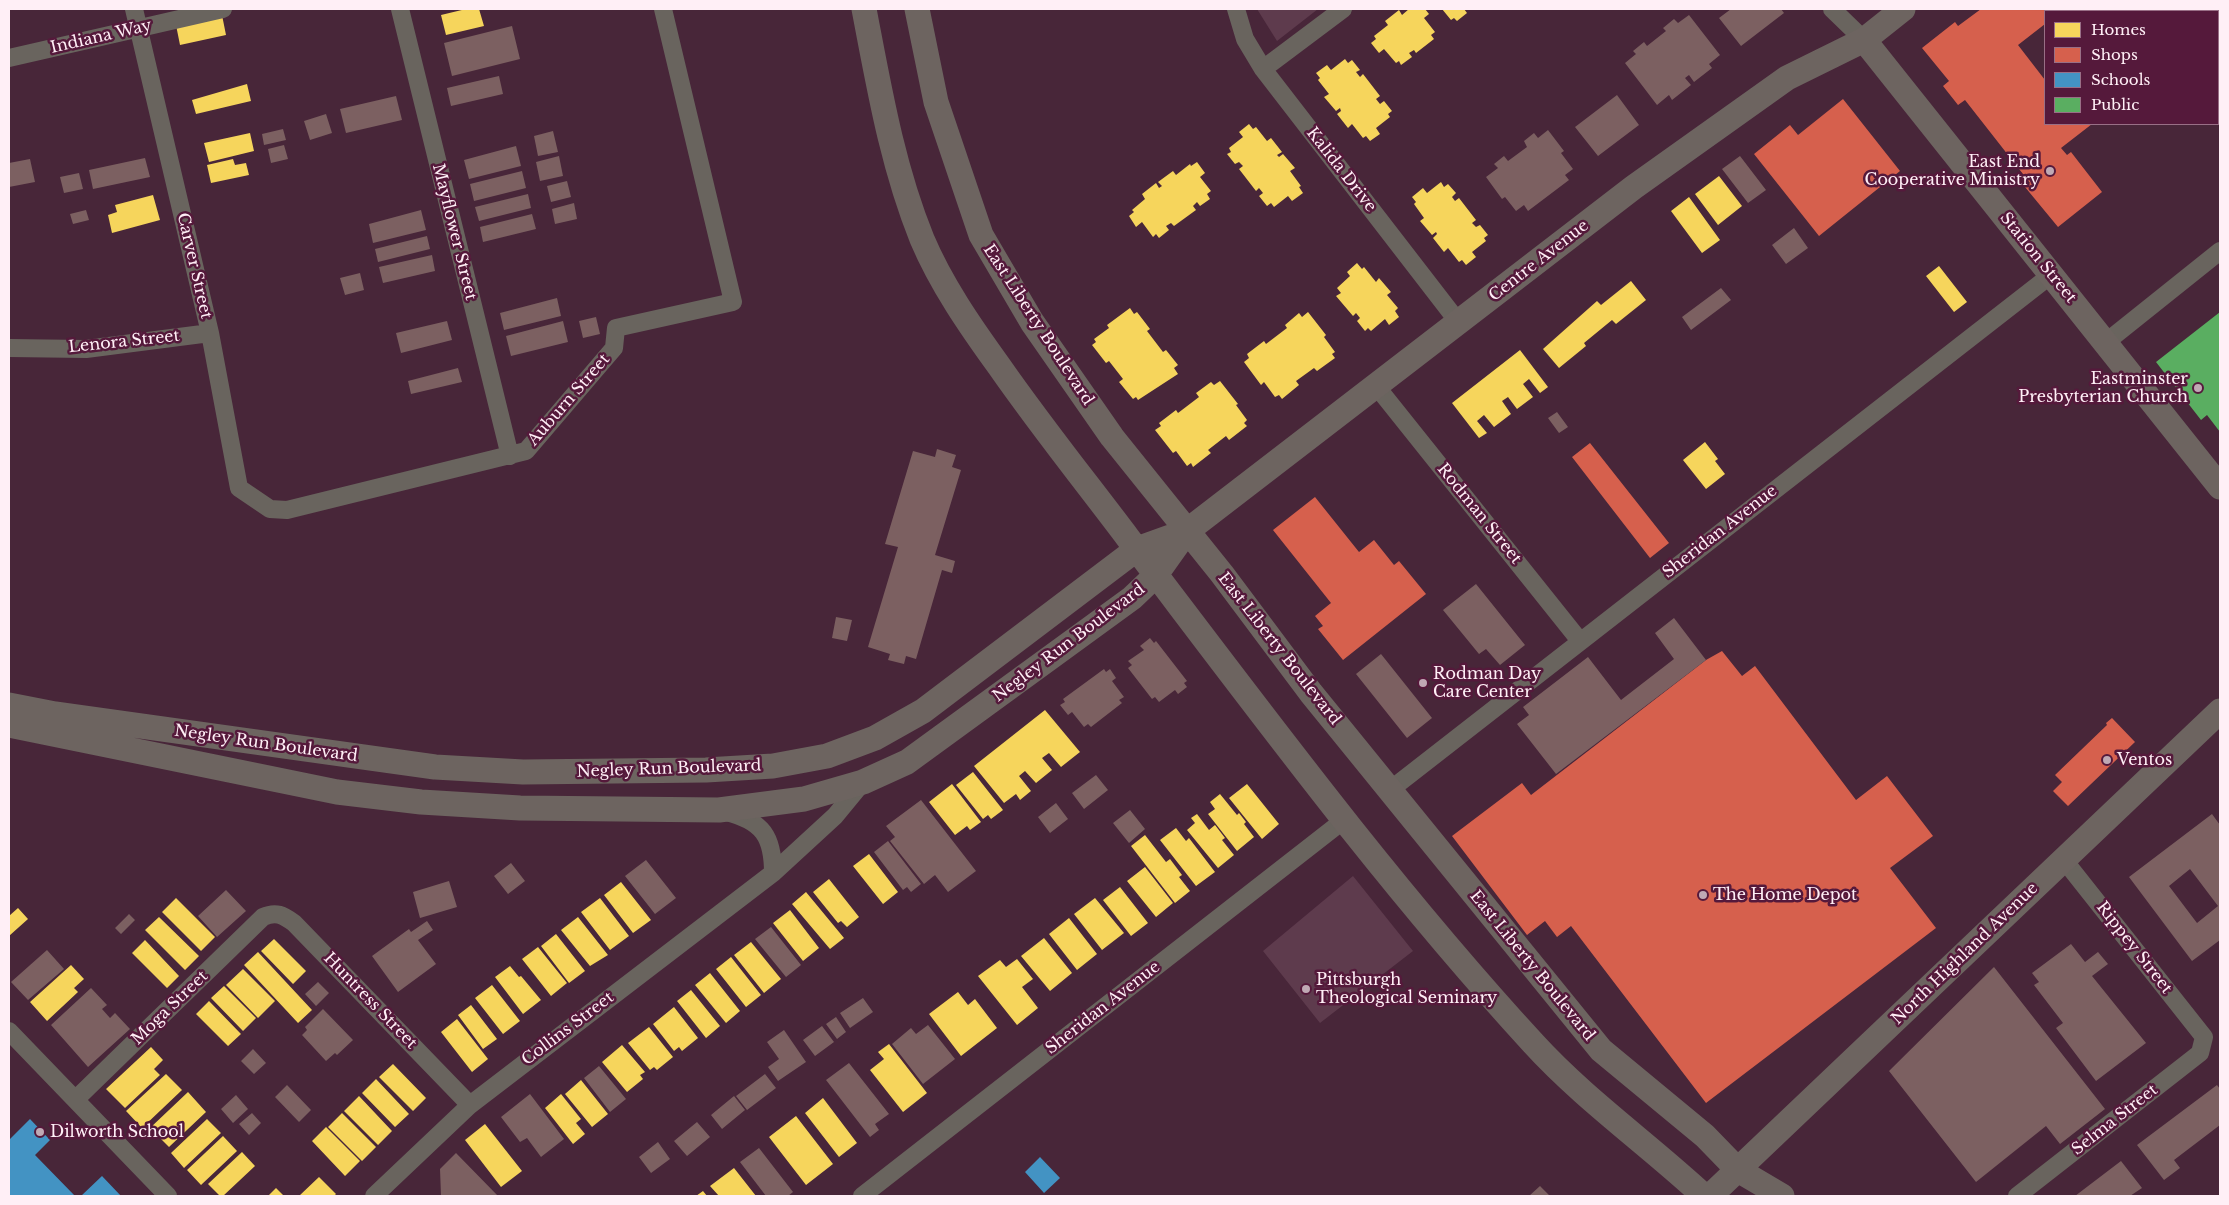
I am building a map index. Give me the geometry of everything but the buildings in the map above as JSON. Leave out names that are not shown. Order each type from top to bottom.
[{"type":"main road","points":[[864,9],[884,116],[904,189],[923,242],[959,308],[1027,406],[1137,549],[1155,576],[1344,820],[1534,1045],[1571,1080],[1704,1196]]},
{"type":"main road","name":"East Liberty Boulevard","points":[[917,9],[936,102],[980,235],[1032,322],[1112,437],[1312,693],[1601,1050],[1705,1136],[1738,1170],[1782,1196]]},
{"type":"main road","name":"Centre Avenue","points":[[1187,531],[1634,187],[1787,78],[1864,40],[1903,9]]},
{"type":"main road","name":"Station Street","points":[[1864,40],[2220,487]]},
{"type":"main road","name":"Negley Run Boulevard","points":[[9,705],[55,714],[435,767],[523,772],[706,770],[773,766],[827,756],[875,738],[923,711],[1137,549],[1187,531]]},
{"type":"main road","name":"Negley Run Boulevard","points":[[9,725],[337,792],[421,802],[520,808],[719,810],[804,800],[863,782],[907,762],[952,732],[1132,598],[1155,576],[1187,531]]},
{"type":"main road","name":"North Highland Avenue","points":[[1710,1196],[2220,711]]},
{"type":"street","name":"Carver Street","points":[[134,9],[210,333],[239,488],[270,509]]},
{"type":"street","name":"Indiana Way","points":[[9,58],[223,9]]},
{"type":"street","name":"Mayflower Street","points":[[400,9],[510,456]]},
{"type":"street","name":"Auburn Street","points":[[270,509],[287,510],[526,451],[614,348],[616,328],[733,302],[663,9]]},
{"type":"street","name":"Kalida Drive","points":[[1236,9],[1245,39],[1263,69],[1459,323]]},
{"type":"street","points":[[1263,69],[1343,9]]},
{"type":"street","name":"Station Street","points":[[1832,9],[1864,40]]},
{"type":"street","points":[[2105,343],[2220,251]]},
{"type":"street","name":"Sheridan Avenue","points":[[1390,790],[2051,275]]},
{"type":"street","name":"Lenora Street","points":[[9,348],[86,349],[210,333]]},
{"type":"street","name":"Rodman Street","points":[[1377,386],[1580,641]]},
{"type":"street","name":"Collins Street","points":[[374,1196],[470,1104],[773,873],[835,816],[863,782]]},
{"type":"street","points":[[719,810],[745,816],[764,830],[773,852],[773,873]]},
{"type":"street","name":"Sheridan Avenue","points":[[862,1196],[1344,820]]},
{"type":"street","name":"Rippey Street","points":[[2064,860],[2204,1037]]},
{"type":"street","name":"Huntress Street","points":[[263,917],[272,913],[279,914],[294,923],[470,1104]]},
{"type":"street","name":"Moga Street","points":[[76,1099],[263,917]]},
{"type":"street","points":[[9,1031],[168,1196]]},
{"type":"street","name":"Selma Street","points":[[2018,1196],[2200,1053],[2204,1037]]},
{"type":"shaded area","points":[[1257,9],[1318,9],[1277,41]]},
{"type":"shaded area","points":[[1353,876],[1413,951],[1320,1023],[1263,951]]},
{"type":"place","name":"East End Cooperative Ministry","points":[[2050,171]]},
{"type":"place","name":"Eastminster Presbyterian Church","points":[[2198,388]]},
{"type":"place","name":"Rodman Day Care Center","points":[[1423,683]]},
{"type":"place","name":"Ventos","points":[[2107,760]]},
{"type":"place","name":"The Home Depot","points":[[1703,895]]},
{"type":"place","name":"Pittsburgh Theological Seminary","points":[[1306,989]]},
{"type":"place","name":"Dilworth School","points":[[40,1132]]}]
